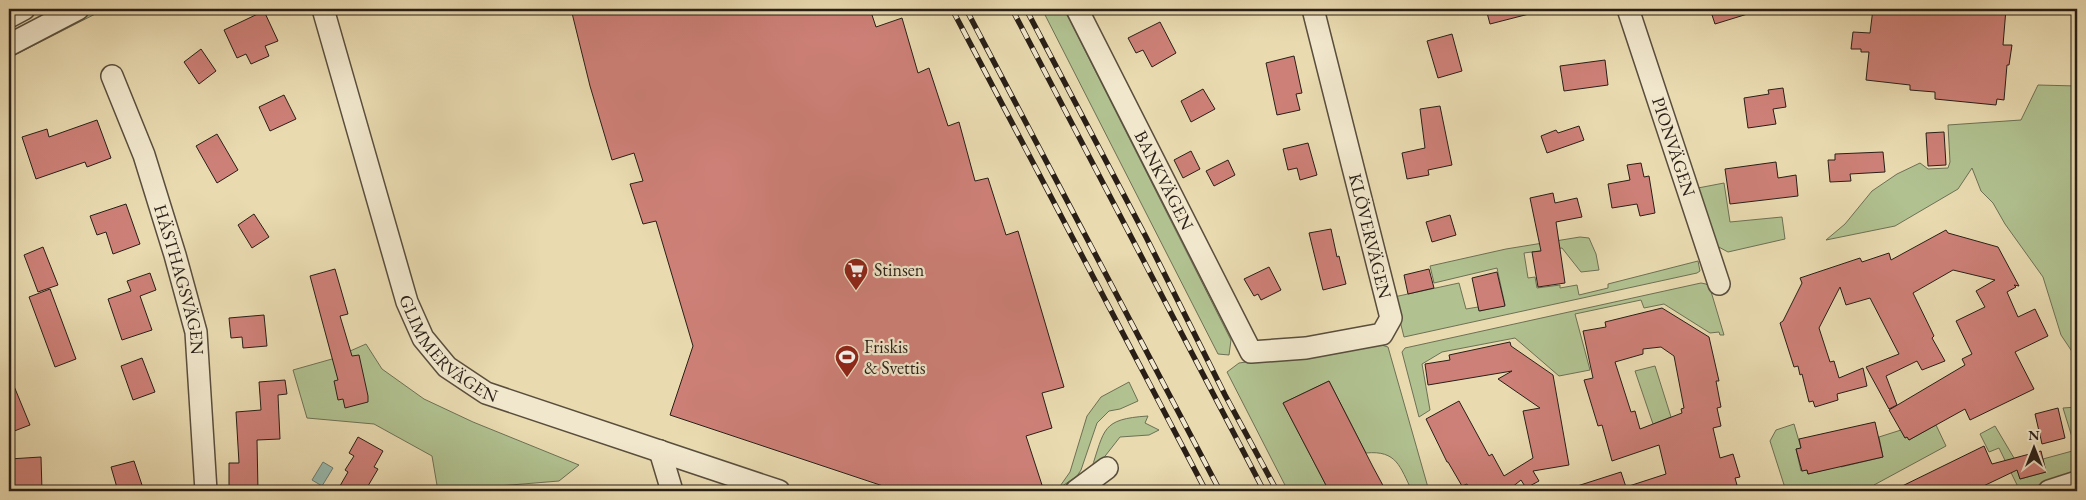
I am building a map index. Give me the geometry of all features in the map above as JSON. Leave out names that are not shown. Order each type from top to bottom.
[{"type":"street","points":[[9,17],[24,9]]},
{"type":"street","points":[[9,45],[78,9]]},
{"type":"street","name":"GLIMMERVÄGEN","points":[[323,9],[407,302],[423,338],[447,367],[486,393],[778,491]]},
{"type":"street","name":"BANKVÄGEN","points":[[1077,9],[1251,352]]},
{"type":"street","name":"KLÖVERVÄGEN","points":[[1251,352],[1306,348],[1382,334],[1391,318],[1313,9]]},
{"type":"street","name":"PIONVÄGEN","points":[[1628,9],[1718,284]]},
{"type":"street","name":"HÄSTHAGSVÄGEN","points":[[112,76],[144,155],[175,255],[196,332],[206,491]]},
{"type":"street","points":[[660,451],[672,491]]},
{"type":"street","points":[[1076,491],[1107,468]]},
{"type":"street","points":[[2049,491],[2077,482]]},
{"type":"green space","points":[[95,9],[105,9],[9,58],[9,53]]},
{"type":"green space","points":[[1042,9],[1064,9],[1231,340],[1229,355],[1218,354]]},
{"type":"green space","points":[[2038,85],[2077,86],[2077,359],[2061,335],[2043,277],[2005,224],[1993,203],[1981,191],[1972,168],[1958,189],[1895,226],[1826,240],[1845,224],[1872,191],[1897,174],[1920,163],[1928,169],[1948,168],[1950,162],[1948,125],[2021,120]]},
{"type":"green space","points":[[1724,183],[1730,222],[1782,217],[1785,239],[1728,252],[1715,245],[1698,188]]},
{"type":"green space","points":[[1580,237],[1589,238],[1596,254],[1599,270],[1581,272],[1562,248],[1524,253],[1528,278],[1535,277],[1537,288],[1560,285],[1560,288],[1577,285],[1579,295],[1608,288],[1608,284],[1698,261],[1700,271],[1404,337],[1394,297],[1459,283],[1466,309],[1478,307],[1480,311],[1505,305],[1497,268],[1434,283],[1430,266],[1506,249]]},
{"type":"green space","points":[[1701,283],[1706,284],[1710,288],[1724,335],[1720,335],[1719,332],[1710,333],[1664,304],[1644,308],[1641,300],[1575,314],[1590,370],[1559,376],[1515,338],[1442,352],[1422,364],[1430,410],[1419,417],[1402,352],[1405,348]]},
{"type":"green space","points":[[366,344],[382,369],[424,399],[473,422],[579,465],[559,481],[438,491],[432,456],[374,424],[307,418],[293,370],[332,359]]},
{"type":"green space","points":[[1378,344],[1388,347],[1429,491],[1412,491],[1400,468],[1391,457],[1385,454],[1366,453],[1329,381],[1283,403],[1329,491],[1288,491],[1227,372],[1239,363]]},
{"type":"green space","points":[[1655,366],[1671,417],[1653,424],[1635,371]]},
{"type":"green space","points":[[1129,382],[1138,401],[1120,409],[1109,411],[1097,423],[1081,470],[1077,476],[1058,489],[1070,472],[1087,416],[1101,397]]},
{"type":"green space","points":[[2077,407],[2077,473],[2020,491],[1999,448],[1989,452],[1980,434],[1995,426],[2014,458],[2020,479],[2046,472],[2043,459],[2076,450],[2063,408]]},
{"type":"green space","points":[[1148,416],[1145,423],[1159,430],[1149,435],[1120,437],[1102,460],[1091,470],[1099,445],[1107,429],[1121,420]]},
{"type":"green space","points":[[1794,424],[1801,448],[1796,449],[1801,471],[1807,470],[1808,474],[1832,468],[1839,461],[1841,467],[1883,457],[1879,437],[1901,430],[1905,438],[1907,437],[1909,440],[1936,425],[1946,446],[1874,485],[1877,491],[1786,491],[1770,441],[1776,430]]},
{"type":"water","points":[[323,462],[333,468],[322,486],[312,480]]},
{"type":"building","name":"Stinsen","points":[[571,9],[870,9],[876,27],[902,18],[918,73],[929,68],[948,126],[959,122],[975,181],[988,178],[1006,235],[1018,231],[1064,387],[1042,393],[1052,428],[1026,436],[1042,485],[1027,491],[898,491],[670,415],[693,346],[656,221],[643,224],[630,184],[643,181],[634,153],[612,160],[590,86]]},
{"type":"building","points":[[1486,9],[1528,9],[1529,14],[1490,24]]},
{"type":"building","points":[[1710,9],[1753,9],[1754,12],[1715,24]]},
{"type":"building","points":[[1873,9],[2006,9],[2003,45],[2012,45],[2009,65],[2007,65],[2004,100],[1997,99],[1996,105],[1935,99],[1935,92],[1910,90],[1910,85],[1866,80],[1869,52],[1861,52],[1861,49],[1851,49],[1853,32],[1870,33]]},
{"type":"building","points":[[264,11],[278,41],[265,46],[269,56],[251,64],[246,54],[237,58],[224,30]]},
{"type":"building","points":[[1160,22],[1176,53],[1152,67],[1143,50],[1136,53],[1128,38]]},
{"type":"building","points":[[1452,34],[1462,71],[1438,78],[1427,41]]},
{"type":"building","points":[[201,49],[216,71],[199,84],[184,62]]},
{"type":"building","points":[[1294,56],[1302,93],[1296,94],[1300,110],[1277,115],[1266,63]]},
{"type":"building","points":[[1605,60],[1608,85],[1564,91],[1560,66]]},
{"type":"building","points":[[1783,88],[1786,107],[1773,109],[1776,124],[1748,128],[1744,98],[1769,94],[1768,90]]},
{"type":"building","points":[[1203,89],[1215,109],[1191,122],[1181,101]]},
{"type":"building","points":[[284,95],[296,119],[270,131],[259,107]]},
{"type":"building","points":[[1440,106],[1452,165],[1428,170],[1429,175],[1407,179],[1402,153],[1425,148],[1420,109]]},
{"type":"building","points":[[97,120],[111,158],[87,167],[85,162],[36,179],[22,137],[47,129],[49,137]]},
{"type":"building","points":[[1579,126],[1584,140],[1547,153],[1541,136],[1556,130],[1558,133]]},
{"type":"building","points":[[1944,132],[1946,165],[1928,166],[1926,133]]},
{"type":"building","points":[[217,134],[238,170],[217,183],[196,146]]},
{"type":"building","points":[[1308,143],[1317,175],[1300,180],[1297,168],[1288,170],[1283,149]]},
{"type":"building","points":[[1191,151],[1200,169],[1183,178],[1174,160]]},
{"type":"building","points":[[1883,152],[1885,172],[1850,174],[1851,181],[1830,182],[1828,160],[1835,160],[1835,154]]},
{"type":"building","points":[[1228,160],[1235,175],[1214,186],[1206,171]]},
{"type":"building","points":[[1776,162],[1778,178],[1796,175],[1798,196],[1730,204],[1725,169]]},
{"type":"building","points":[[1641,163],[1644,177],[1649,176],[1655,213],[1640,216],[1637,204],[1612,208],[1608,184],[1630,180],[1627,165]]},
{"type":"building","points":[[1553,193],[1555,203],[1577,198],[1582,217],[1556,222],[1565,283],[1538,287],[1532,252],[1541,251],[1530,198]]},
{"type":"building","points":[[126,204],[140,244],[113,254],[106,232],[97,235],[90,216]]},
{"type":"building","points":[[254,214],[269,237],[252,248],[238,225]]},
{"type":"building","points":[[1450,215],[1456,235],[1432,242],[1426,222]]},
{"type":"building","points":[[1331,229],[1337,257],[1339,256],[1346,284],[1323,290],[1309,233]]},
{"type":"building","points":[[1946,230],[1948,233],[1998,247],[2019,286],[2014,285],[2016,287],[2007,292],[2018,317],[2035,309],[2048,336],[2015,352],[2034,389],[1970,420],[1965,409],[1909,440],[1907,437],[1905,438],[1889,410],[1965,365],[1962,359],[1972,354],[1956,321],[1985,307],[1976,291],[1995,280],[1953,270],[1913,293],[1934,336],[1932,338],[1945,361],[1922,370],[1917,361],[1886,376],[1897,405],[1889,409],[1866,367],[1899,354],[1870,298],[1846,305],[1840,287],[1819,328],[1830,362],[1834,361],[1839,378],[1863,368],[1867,386],[1837,394],[1838,400],[1815,407],[1813,401],[1809,402],[1798,366],[1794,367],[1780,323],[1783,321],[1802,283],[1800,278],[1860,258],[1862,262],[1889,253],[1891,260]]},
{"type":"building","points":[[43,247],[58,285],[38,292],[24,255]]},
{"type":"building","points":[[1269,267],[1281,290],[1261,300],[1258,294],[1254,296],[1244,279]]},
{"type":"building","points":[[335,269],[348,314],[340,316],[352,356],[359,355],[368,396],[368,402],[345,408],[343,399],[338,400],[334,381],[338,380],[310,276]]},
{"type":"building","points":[[1429,269],[1434,288],[1408,294],[1404,275]]},
{"type":"building","points":[[1497,272],[1505,306],[1479,311],[1472,278]]},
{"type":"building","points":[[150,273],[156,290],[140,296],[152,330],[122,340],[108,299],[131,291],[127,281]]},
{"type":"building","points":[[50,289],[76,359],[55,367],[29,297]]},
{"type":"building","points":[[1662,308],[1709,337],[1719,381],[1716,381],[1721,407],[1717,408],[1721,426],[1713,428],[1720,458],[1733,454],[1740,477],[1735,478],[1737,485],[1728,488],[1729,491],[1571,491],[1571,488],[1621,472],[1626,487],[1666,474],[1659,445],[1612,461],[1602,425],[1598,426],[1584,380],[1593,378],[1583,331],[1606,327],[1605,322]],"holes":[[[1661,347],[1674,356],[1684,408],[1681,409],[1682,413],[1640,429],[1635,411],[1631,412],[1615,362],[1643,354],[1643,349]]]},
{"type":"building","points":[[264,315],[267,346],[243,348],[242,337],[231,338],[229,318]]},
{"type":"building","points":[[1510,342],[1511,346],[1553,375],[1569,465],[1533,471],[1539,481],[1526,488],[1521,480],[1511,488],[1513,491],[1471,491],[1467,484],[1462,486],[1447,462],[1426,419],[1459,401],[1489,456],[1492,454],[1504,476],[1533,458],[1523,411],[1540,408],[1498,379],[1512,371],[1428,385],[1425,364],[1450,360],[1449,355]]},
{"type":"building","points":[[142,358],[155,392],[133,400],[121,366]]},
{"type":"building","points":[[9,374],[30,425],[9,433]]},
{"type":"building","points":[[285,380],[287,394],[278,395],[280,439],[257,440],[258,491],[229,491],[229,463],[239,463],[236,412],[261,410],[259,382]]},
{"type":"building","points":[[1329,381],[1386,491],[1329,491],[1283,403]]},
{"type":"building","points":[[2058,408],[2065,438],[2042,444],[2035,414]]},
{"type":"building","points":[[1875,422],[1883,457],[1808,474],[1807,470],[1802,471],[1796,449],[1801,448],[1799,439]]},
{"type":"building","points":[[358,437],[383,451],[374,467],[378,469],[365,491],[337,491],[348,472],[345,470],[354,456],[349,453]]},
{"type":"building","points":[[1984,446],[1992,464],[2041,451],[2046,472],[2020,479],[2017,470],[1973,491],[1892,491]]},
{"type":"building","points":[[41,457],[42,491],[9,491],[9,459]]},
{"type":"building","points":[[134,461],[144,491],[118,491],[111,467]]},
{"type":"railway","points":[[952,9],[1206,491]]},
{"type":"railway","points":[[966,9],[1220,491]]},
{"type":"railway","points":[[1012,9],[1264,491]]},
{"type":"railway","points":[[1026,9],[1146,237],[1225,395],[1277,491]]},
{"type":"place","name":"Stinsen","points":[[856,291]]},
{"type":"place","name":"Friskis & Svettis","points":[[847,378]]}]
